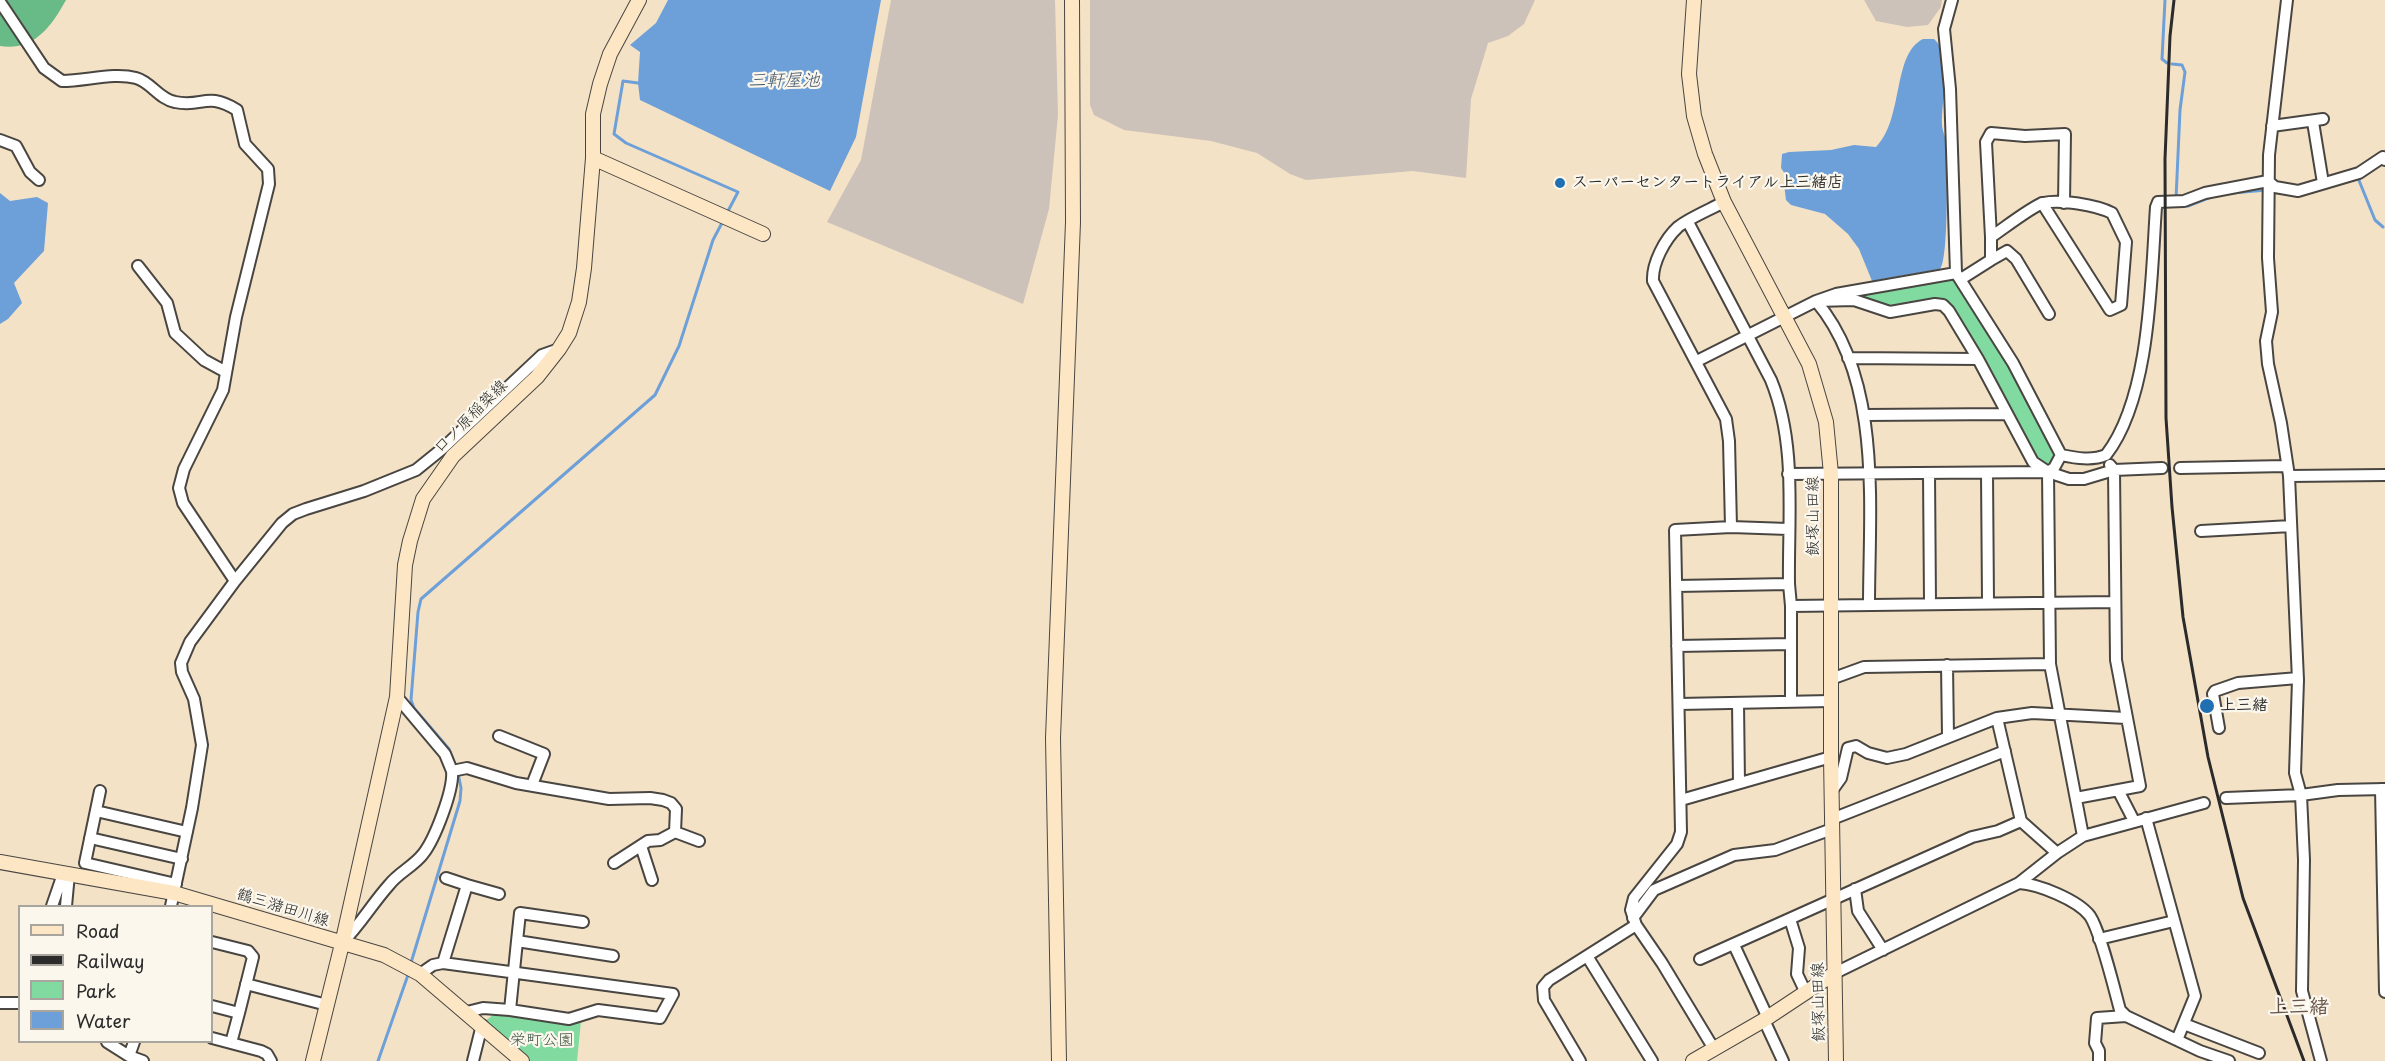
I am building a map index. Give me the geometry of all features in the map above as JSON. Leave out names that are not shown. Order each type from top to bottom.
[{"type":"main road","name":"口ノ原稲築線","points":[[313,1061],[342,944],[397,697],[405,565],[410,541],[423,499],[453,456],[537,377],[559,350],[569,333],[579,302],[593,158],[593,114],[610,54],[639,0]]},
{"type":"main road","points":[[1059,1061],[1053,738],[1073,222],[1072,0]]},
{"type":"main road","name":"飯塚山田線","points":[[1694,0],[1689,74],[1694,116],[1705,154],[1724,202],[1809,364],[1826,422],[1831,474],[1831,792],[1836,1061]]},
{"type":"main road","points":[[593,158],[763,234]]},
{"type":"main road","name":"鶴三潴田川線","points":[[0,862],[174,894],[211,905]]},
{"type":"main road","name":"鶴三潴田川線","points":[[213,906],[384,955],[420,974],[522,1061]]},
{"type":"main road","points":[[1694,1061],[1766,1019],[1835,973]]},
{"type":"street","points":[[1952,0],[1944,28],[1950,89],[1958,276],[2013,363],[2061,455]]},
{"type":"street","points":[[2288,0],[2272,126],[2268,187],[2272,312],[2266,341],[2268,364],[2281,423],[2288,471],[2298,678],[2295,773],[2301,795],[2304,860],[2302,991],[2321,1061]]},
{"type":"street","points":[[0,2],[44,68],[62,81],[126,76],[145,81],[172,102],[186,103],[211,99],[224,102],[237,110],[245,144],[268,169],[270,176],[261,221],[236,318],[223,390],[183,469],[179,488],[183,503],[235,581]]},
{"type":"street","points":[[2272,126],[2318,121],[2323,183]]},
{"type":"street","points":[[1991,260],[1986,142],[1991,134],[2025,136],[2065,134],[2064,203]]},
{"type":"street","points":[[0,140],[16,146],[30,172],[39,180]]},
{"type":"street","points":[[2061,455],[2083,459],[2104,456],[2110,450],[2126,417],[2142,358],[2149,313],[2158,202],[2177,201],[2205,193],[2276,186],[2298,191],[2359,173],[2383,157],[2385,160]]},
{"type":"street","points":[[1724,202],[1679,227],[1655,260],[1653,281],[1726,419],[1729,441],[1731,527]]},
{"type":"street","points":[[1991,237],[2042,203],[2100,207],[2112,213],[2126,242],[2121,305],[2110,310],[2042,203]]},
{"type":"street","points":[[1688,222],[1771,380],[1780,403],[1788,455],[1791,702]]},
{"type":"street","points":[[1697,361],[1816,301],[1836,294],[1958,276],[2007,250],[2016,259],[2049,314]]},
{"type":"street","points":[[138,266],[167,303],[176,333],[204,360],[226,372]]},
{"type":"street","points":[[1816,301],[1854,300],[1890,312],[1935,304],[1943,305],[1978,359],[2033,462],[2048,472],[2069,479],[2084,479],[2114,470],[2162,468]]},
{"type":"street","points":[[1816,301],[1826,313],[1848,358],[1864,415],[1869,474],[1869,605]]},
{"type":"street","points":[[100,791],[85,863],[174,894],[202,745],[196,706],[182,672],[182,663],[190,642],[235,581],[282,523],[293,514],[364,491],[416,470],[442,449],[542,355],[559,350]]},
{"type":"street","points":[[1848,358],[1978,359]]},
{"type":"street","points":[[1864,415],[2006,414]]},
{"type":"street","points":[[1788,474],[2048,472],[2054,468],[2061,455]]},
{"type":"street","points":[[2076,798],[2140,786],[2116,660],[2114,470],[2104,456]]},
{"type":"street","points":[[2180,468],[2385,475]]},
{"type":"street","points":[[2048,472],[2050,664],[2084,836]]},
{"type":"street","points":[[1929,473],[1930,603]]},
{"type":"street","points":[[1987,473],[1988,602]]},
{"type":"street","points":[[2201,531],[2291,526]]},
{"type":"street","points":[[1714,1048],[1635,921],[1631,910],[1635,897],[1677,844],[1681,832],[1675,530],[1731,527],[1788,529]]},
{"type":"street","points":[[1676,586],[1789,584]]},
{"type":"street","points":[[1791,606],[2115,602]]},
{"type":"street","points":[[1677,646],[1791,644]]},
{"type":"street","points":[[1831,679],[1864,667],[2050,664]]},
{"type":"street","points":[[1947,665],[1948,736]]},
{"type":"street","points":[[2219,728],[2213,694],[2215,691],[2238,683],[2298,678]]},
{"type":"street","points":[[342,944],[358,927],[390,884],[423,854],[437,826],[451,784],[452,771],[445,754],[397,697]]},
{"type":"street","points":[[1679,704],[1831,701]]},
{"type":"street","points":[[1737,703],[1739,783]]},
{"type":"street","points":[[1831,792],[1841,778],[1848,748],[1856,746],[1868,753],[1887,758],[1906,754],[1997,718],[2032,713],[2126,718]]},
{"type":"street","points":[[1997,718],[2021,821],[2057,853]]},
{"type":"street","points":[[499,736],[544,754],[532,785]]},
{"type":"street","points":[[1580,1061],[1544,1000],[1543,987],[1549,980],[1635,921],[1654,890],[1734,855],[1774,850],[2005,751]]},
{"type":"street","points":[[1681,800],[1831,757]]},
{"type":"street","points":[[452,771],[467,768],[516,783],[609,799],[663,800],[671,803],[676,809],[675,832]]},
{"type":"street","points":[[2226,798],[2383,789],[2385,992]]},
{"type":"street","points":[[2118,790],[2134,821]]},
{"type":"street","points":[[1835,973],[2019,883],[2057,853],[2084,836],[2204,803]]},
{"type":"street","points":[[96,811],[187,832]]},
{"type":"street","points":[[2146,818],[2195,996],[2177,1040]]},
{"type":"street","points":[[1700,959],[1972,837],[1998,831],[2021,821]]},
{"type":"street","points":[[614,862],[641,846],[675,832],[699,841]]},
{"type":"street","points":[[90,838],[182,859]]},
{"type":"street","points":[[641,846],[651,880]]},
{"type":"street","points":[[52,905],[66,874]]},
{"type":"street","points":[[66,874],[66,905]]},
{"type":"street","points":[[446,878],[499,894]]},
{"type":"street","points":[[2019,883],[2033,885],[2073,903],[2090,916],[2120,1010],[2126,1016],[2200,1051],[2229,1061]]},
{"type":"street","points":[[443,963],[467,885]]},
{"type":"street","points":[[1855,889],[1858,911],[1883,950]]},
{"type":"street","points":[[510,1010],[520,913],[583,922]]},
{"type":"street","points":[[1790,919],[1799,948],[1797,974],[1806,993]]},
{"type":"street","points":[[2099,939],[2174,921]]},
{"type":"street","points":[[517,941],[613,956]]},
{"type":"street","points":[[213,942],[252,953],[253,957],[231,1043]]},
{"type":"street","points":[[1734,945],[1783,1061]]},
{"type":"street","points":[[1587,956],[1652,1061]]},
{"type":"street","points":[[420,974],[433,965],[443,963],[673,994],[660,1018],[597,1010],[569,1019],[483,1008],[467,1012]]},
{"type":"street","points":[[246,984],[327,1005]]},
{"type":"street","points":[[0,1003],[18,1003]]},
{"type":"street","points":[[213,1006],[239,1013]]},
{"type":"street","points":[[2099,1061],[2099,1051],[2095,1043],[2097,1018],[2126,1016]]},
{"type":"street","points":[[2184,1024],[2259,1053]]},
{"type":"street","points":[[473,1061],[482,1025]]},
{"type":"street","points":[[213,1038],[267,1054],[272,1061]]},
{"type":"street","points":[[109,1043],[124,1056],[143,1061]]},
{"type":"street","points":[[124,1056],[133,1043]]},
{"type":"shaded area","points":[[891,0],[1055,0],[1058,115],[1049,209],[1023,304],[827,222],[861,160]]},
{"type":"shaded area","points":[[1090,0],[1535,0],[1524,24],[1508,36],[1488,43],[1471,99],[1466,178],[1413,171],[1306,180],[1290,174],[1257,153],[1211,141],[1124,130],[1094,115],[1090,105]]},
{"type":"shaded area","points":[[1864,0],[1942,0],[1941,7],[1928,25],[1907,27],[1876,21]]},
{"type":"green space","points":[[0,0],[66,0],[40,35],[23,45],[12,47],[0,46]]},
{"type":"green space","points":[[1950,278],[1957,281],[2010,365],[2054,451],[2053,460],[2048,466],[2039,464],[1948,305],[1892,309],[1863,300],[1862,294]]},
{"type":"green space","name":"栄町公園","points":[[501,1014],[570,1025],[581,1021],[577,1061],[530,1061],[485,1021],[493,1015]]},
{"type":"water","name":"三軒屋池","points":[[668,0],[881,0],[856,137],[830,191],[640,100],[638,83],[640,52],[630,45],[656,23]]},
{"type":"water","points":[[1923,39],[1934,39],[1940,46],[1945,67],[1942,128],[1946,142],[1947,209],[1943,262],[1940,269],[1872,281],[1859,249],[1848,234],[1825,214],[1791,205],[1786,200],[1784,184],[1787,177],[1781,168],[1782,154],[1831,150],[1854,145],[1876,147],[1885,135],[1891,120],[1907,58],[1913,47]]},
{"type":"water","points":[[0,193],[10,201],[37,197],[48,203],[44,251],[14,283],[22,303],[8,319],[0,324]]},
{"type":"waterway","points":[[2165,0],[2162,59],[2167,63]]},
{"type":"waterway","points":[[2172,64],[2182,65],[2185,72],[2180,110],[2176,199]]},
{"type":"waterway","points":[[638,83],[623,81],[614,134],[626,143],[738,192],[727,213]]},
{"type":"waterway","points":[[2358,178],[2375,220],[2383,227]]},
{"type":"waterway","points":[[2232,193],[2267,190]]},
{"type":"waterway","points":[[2177,205],[2188,206],[2211,197]]},
{"type":"waterway","points":[[456,767],[449,749],[414,708],[411,700],[421,599],[655,395],[679,346],[713,240],[723,221]]},
{"type":"waterway","points":[[410,966],[460,801],[461,788],[458,773]]},
{"type":"waterway","points":[[378,1061],[409,972]]},
{"type":"railway","points":[[2174,0],[2170,36],[2165,159],[2166,418],[2183,617],[2208,757],[2243,898],[2304,1061]]},
{"type":"place","name":"スーパーセンタートライアル上三緒店","points":[[1560,183]]},
{"type":"place","name":"上三緒","points":[[2207,706]]},
{"type":"district","name":"上三緒","points":[[2299,1007]]}]
